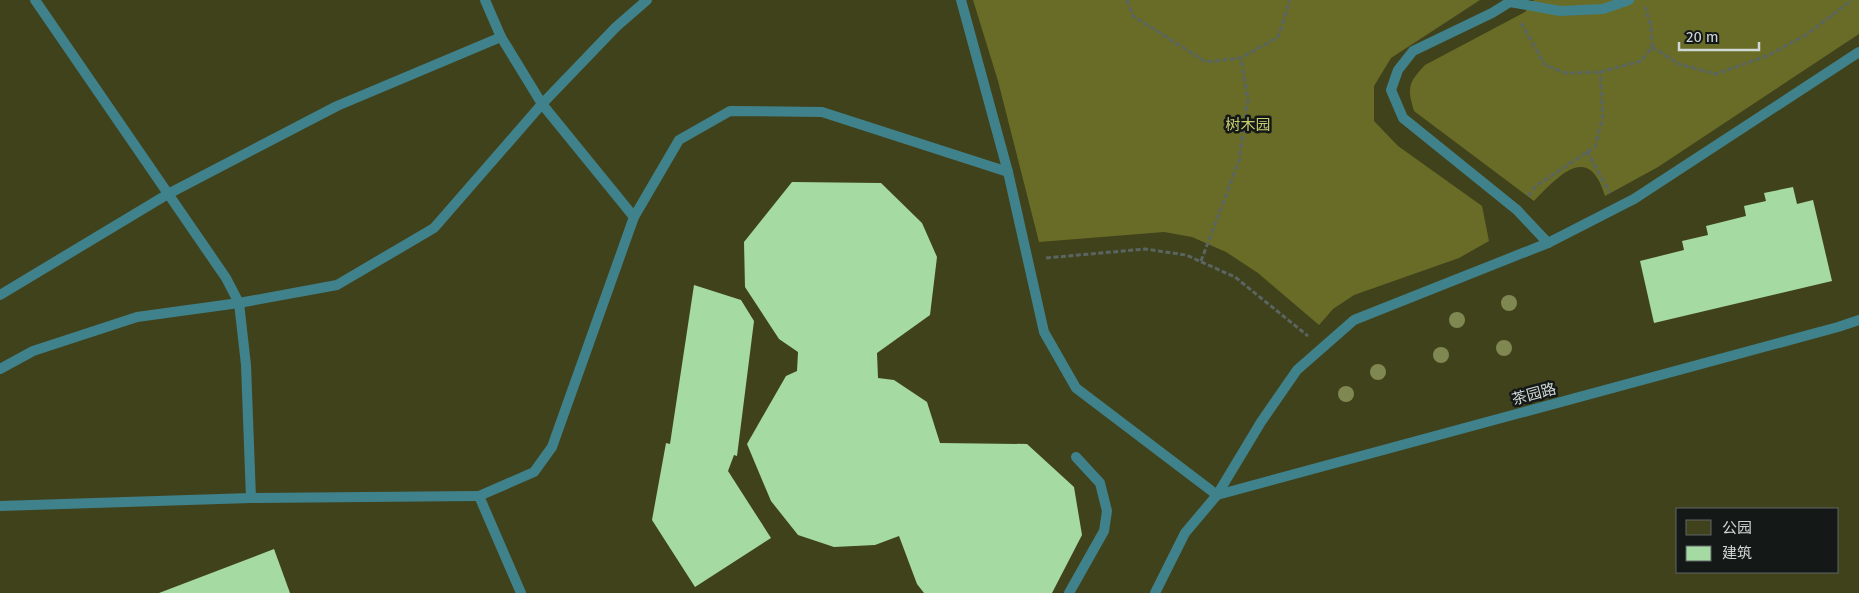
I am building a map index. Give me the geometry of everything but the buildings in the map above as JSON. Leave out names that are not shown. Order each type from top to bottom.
[{"type":"lane","points":[[35,0],[226,278],[239,303],[246,365],[251,498]]},
{"type":"lane","points":[[485,0],[501,37],[542,104],[634,217]]},
{"type":"lane","points":[[0,369],[33,351],[137,317],[239,303],[337,285],[434,228],[542,104],[616,27],[647,0]]},
{"type":"lane","points":[[961,0],[1008,172],[1044,332],[1076,388],[1216,495]]},
{"type":"lane","points":[[1548,243],[1518,210],[1403,118],[1390,90],[1398,70],[1413,51],[1511,1],[1560,11],[1603,9],[1629,0]]},
{"type":"lane","points":[[0,295],[168,194],[337,106],[501,37]]},
{"type":"lane","points":[[1155,593],[1185,533],[1216,495],[1261,422],[1297,370],[1354,320],[1548,243],[1634,199],[1859,52]]},
{"type":"lane","points":[[0,506],[251,498],[478,496],[534,472],[552,448],[634,217],[679,140],[730,111],[822,112],[1008,172]]},
{"type":"lane","name":"茶园路","points":[[1216,495],[1838,328],[1859,320]]},
{"type":"lane","points":[[1069,593],[1104,531],[1107,511],[1100,483],[1076,457]]},
{"type":"lane","points":[[478,496],[521,593]]},
{"type":"path","points":[[1127,0],[1133,16],[1206,62],[1242,58],[1278,37],[1290,0]]},
{"type":"path","points":[[1511,1],[1545,66],[1566,72],[1600,72],[1641,61],[1652,47],[1651,26],[1643,0]]},
{"type":"path","points":[[1652,47],[1679,64],[1716,74],[1769,55],[1806,36],[1852,0]]},
{"type":"path","points":[[1201,261],[1240,161],[1248,100],[1242,58]]},
{"type":"path","points":[[1518,210],[1536,186],[1595,147],[1603,116],[1600,72]]},
{"type":"path","points":[[1587,152],[1618,207]]},
{"type":"path","points":[[1028,260],[1145,249],[1186,255],[1235,277],[1323,347]]},
{"type":"green space","points":[[0,0],[1859,0],[1859,593],[0,593]]},
{"type":"green space","name":"树木园","points":[[973,0],[1480,0],[1391,58],[1374,86],[1374,121],[1398,146],[1482,206],[1489,241],[1459,258],[1354,295],[1333,309],[1319,325],[1258,273],[1226,252],[1192,237],[1164,232],[1039,242],[998,81]]},
{"type":"green space","points":[[1534,0],[1859,0],[1859,34],[1658,167],[1605,196],[1591,170],[1582,167],[1573,168],[1563,174],[1534,201],[1414,111],[1410,97],[1410,86],[1425,65],[1525,12]]}]
